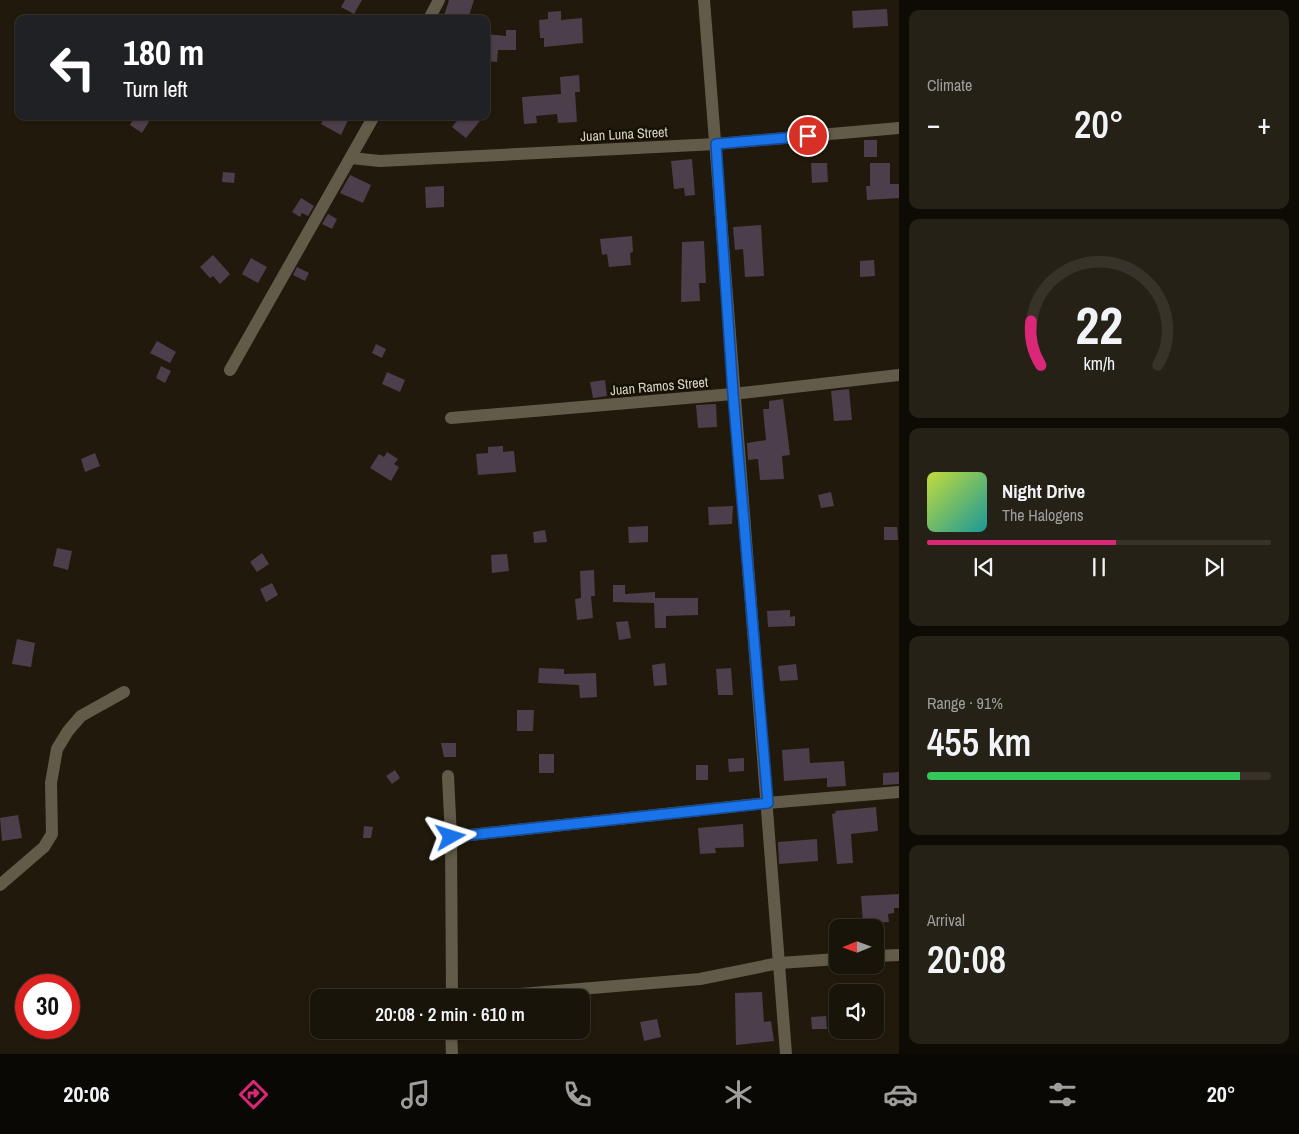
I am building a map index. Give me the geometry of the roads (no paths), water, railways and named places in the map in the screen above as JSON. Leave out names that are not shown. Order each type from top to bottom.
[{"type":"street","points":[[431,15],[439,0]]},
{"type":"street","points":[[704,0],[733,394],[768,803],[786,1054]]},
{"type":"street","points":[[230,370],[372,120]]},
{"type":"street","name":"Juan Luna Street","points":[[351,158],[380,162],[716,144],[899,128]]},
{"type":"street","name":"Juan Ramos Street","points":[[451,418],[733,394],[899,375]]},
{"type":"street","points":[[0,885],[44,847],[52,834],[50,784],[57,749],[68,731],[81,716],[124,692]]},
{"type":"street","points":[[448,776],[451,837],[452,989]]},
{"type":"street","points":[[451,837],[768,803],[899,792]]},
{"type":"street","points":[[884,956],[899,955]]},
{"type":"street","points":[[581,989],[700,979],[779,963],[829,960]]},
{"type":"street","points":[[451,1039],[452,1054]]}]
